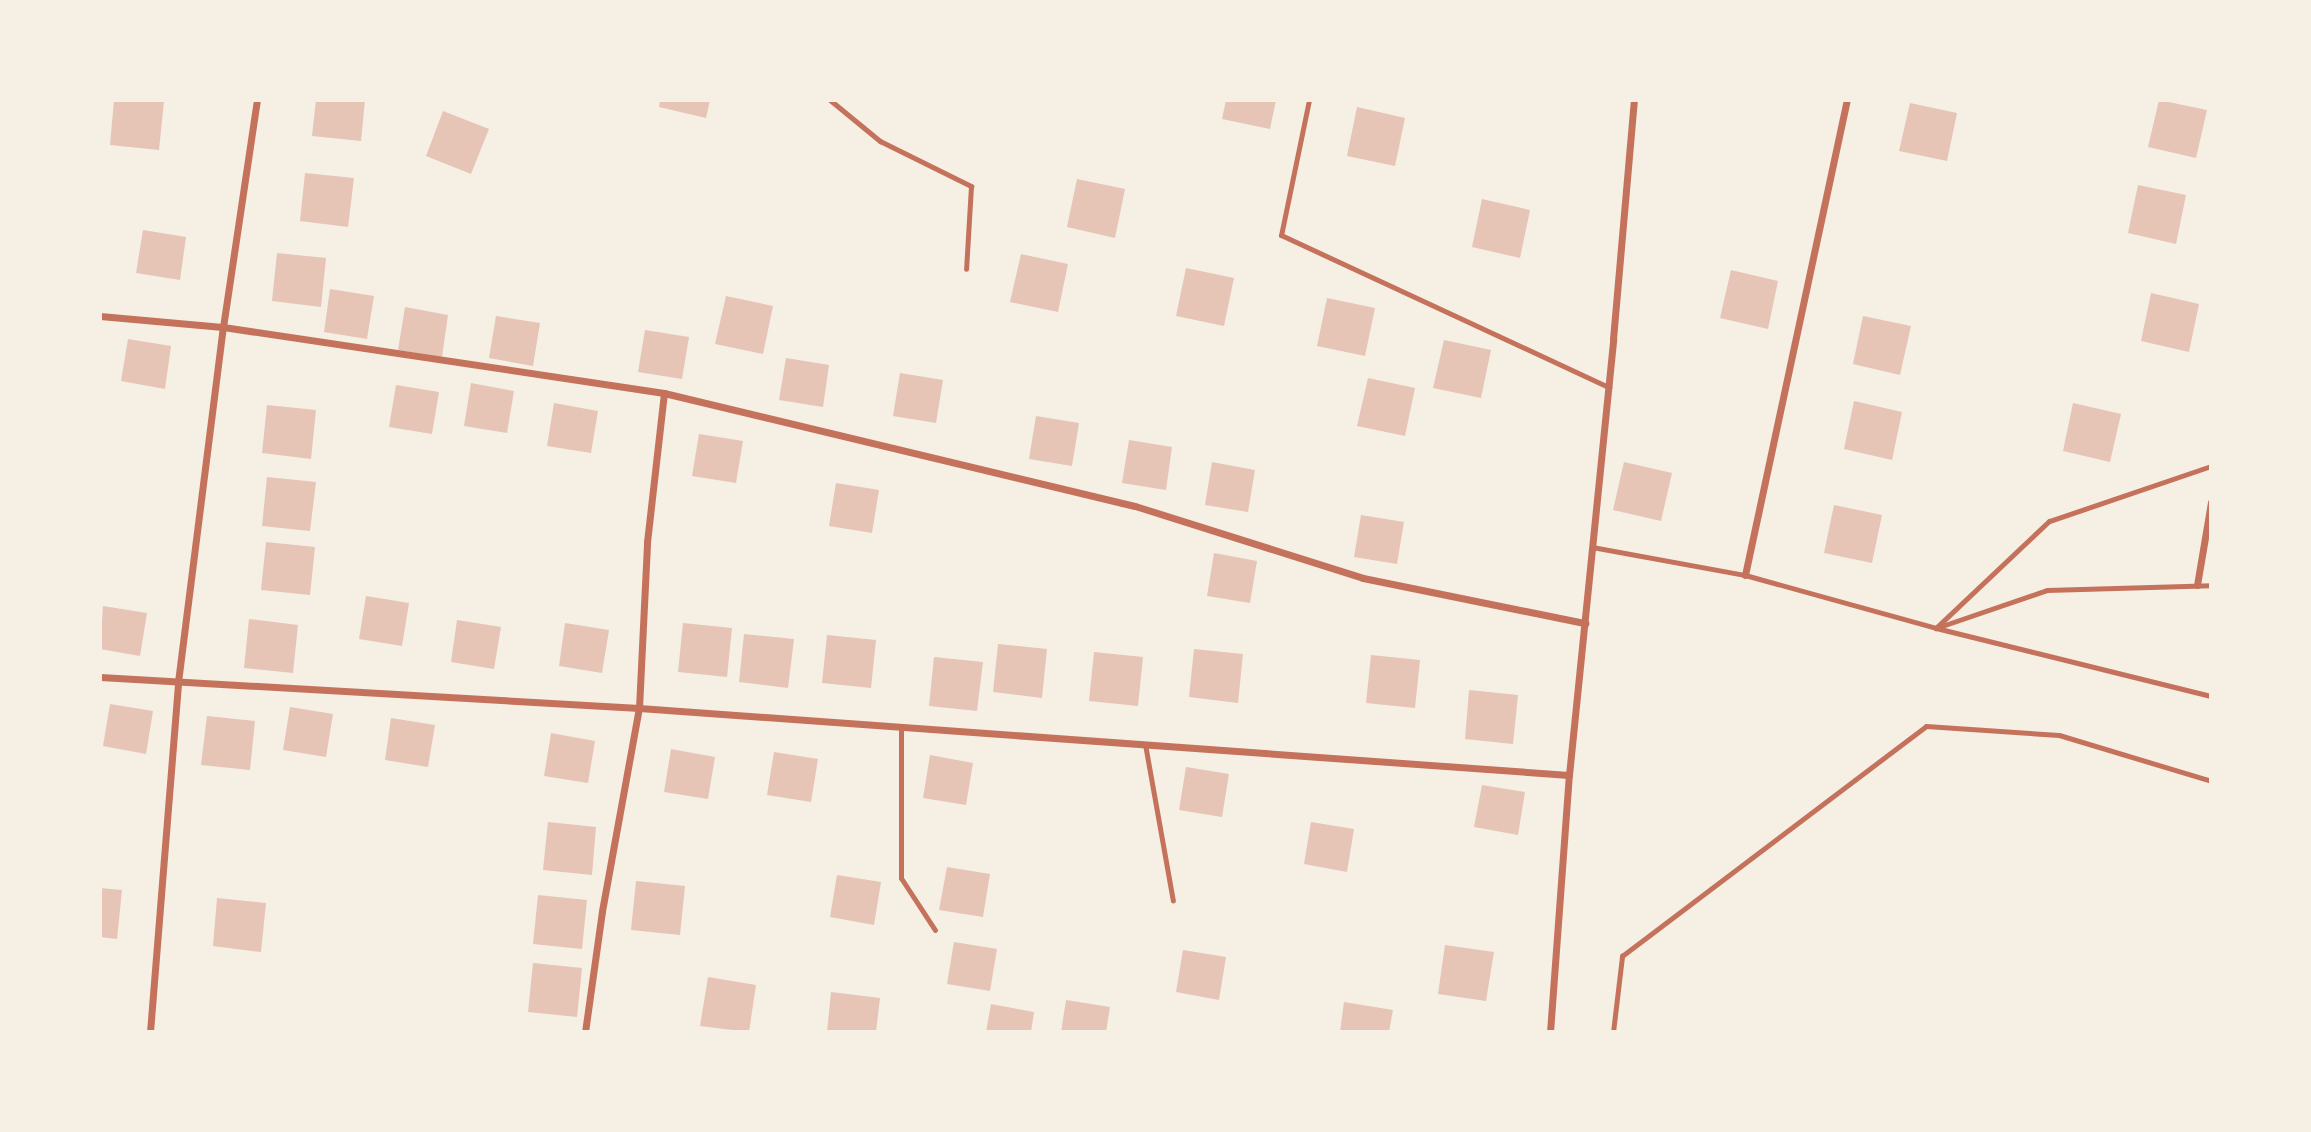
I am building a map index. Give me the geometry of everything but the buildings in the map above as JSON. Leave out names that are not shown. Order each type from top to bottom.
[{"type":"street","points":[[150,1032],[178,682],[223,327],[257,100]]},
{"type":"street","points":[[1550,1032],[1569,775],[1609,387],[1634,100]]},
{"type":"street","points":[[1745,575],[1847,100]]},
{"type":"street","points":[[100,316],[223,327],[664,393],[1135,506],[1363,578],[1585,623]]},
{"type":"street","points":[[585,1032],[602,911],[639,708],[648,542],[664,393]]},
{"type":"street","points":[[2197,585],[2211,502]]},
{"type":"street","points":[[100,677],[639,708],[1569,775]]},
{"type":"lane","points":[[830,100],[880,141],[971,186],[966,269]]},
{"type":"lane","points":[[1309,100],[1281,235],[1609,387]]},
{"type":"lane","points":[[1936,628],[2049,521],[2211,466]]},
{"type":"lane","points":[[1592,547],[1745,575],[1936,628],[2211,696]]},
{"type":"lane","points":[[1936,628],[2047,590],[2211,585]]},
{"type":"lane","points":[[1613,1032],[1622,956],[1926,726],[2059,735],[2211,781]]},
{"type":"lane","points":[[901,727],[901,878],[935,929]]},
{"type":"lane","points":[[1145,744],[1172,901]]}]
